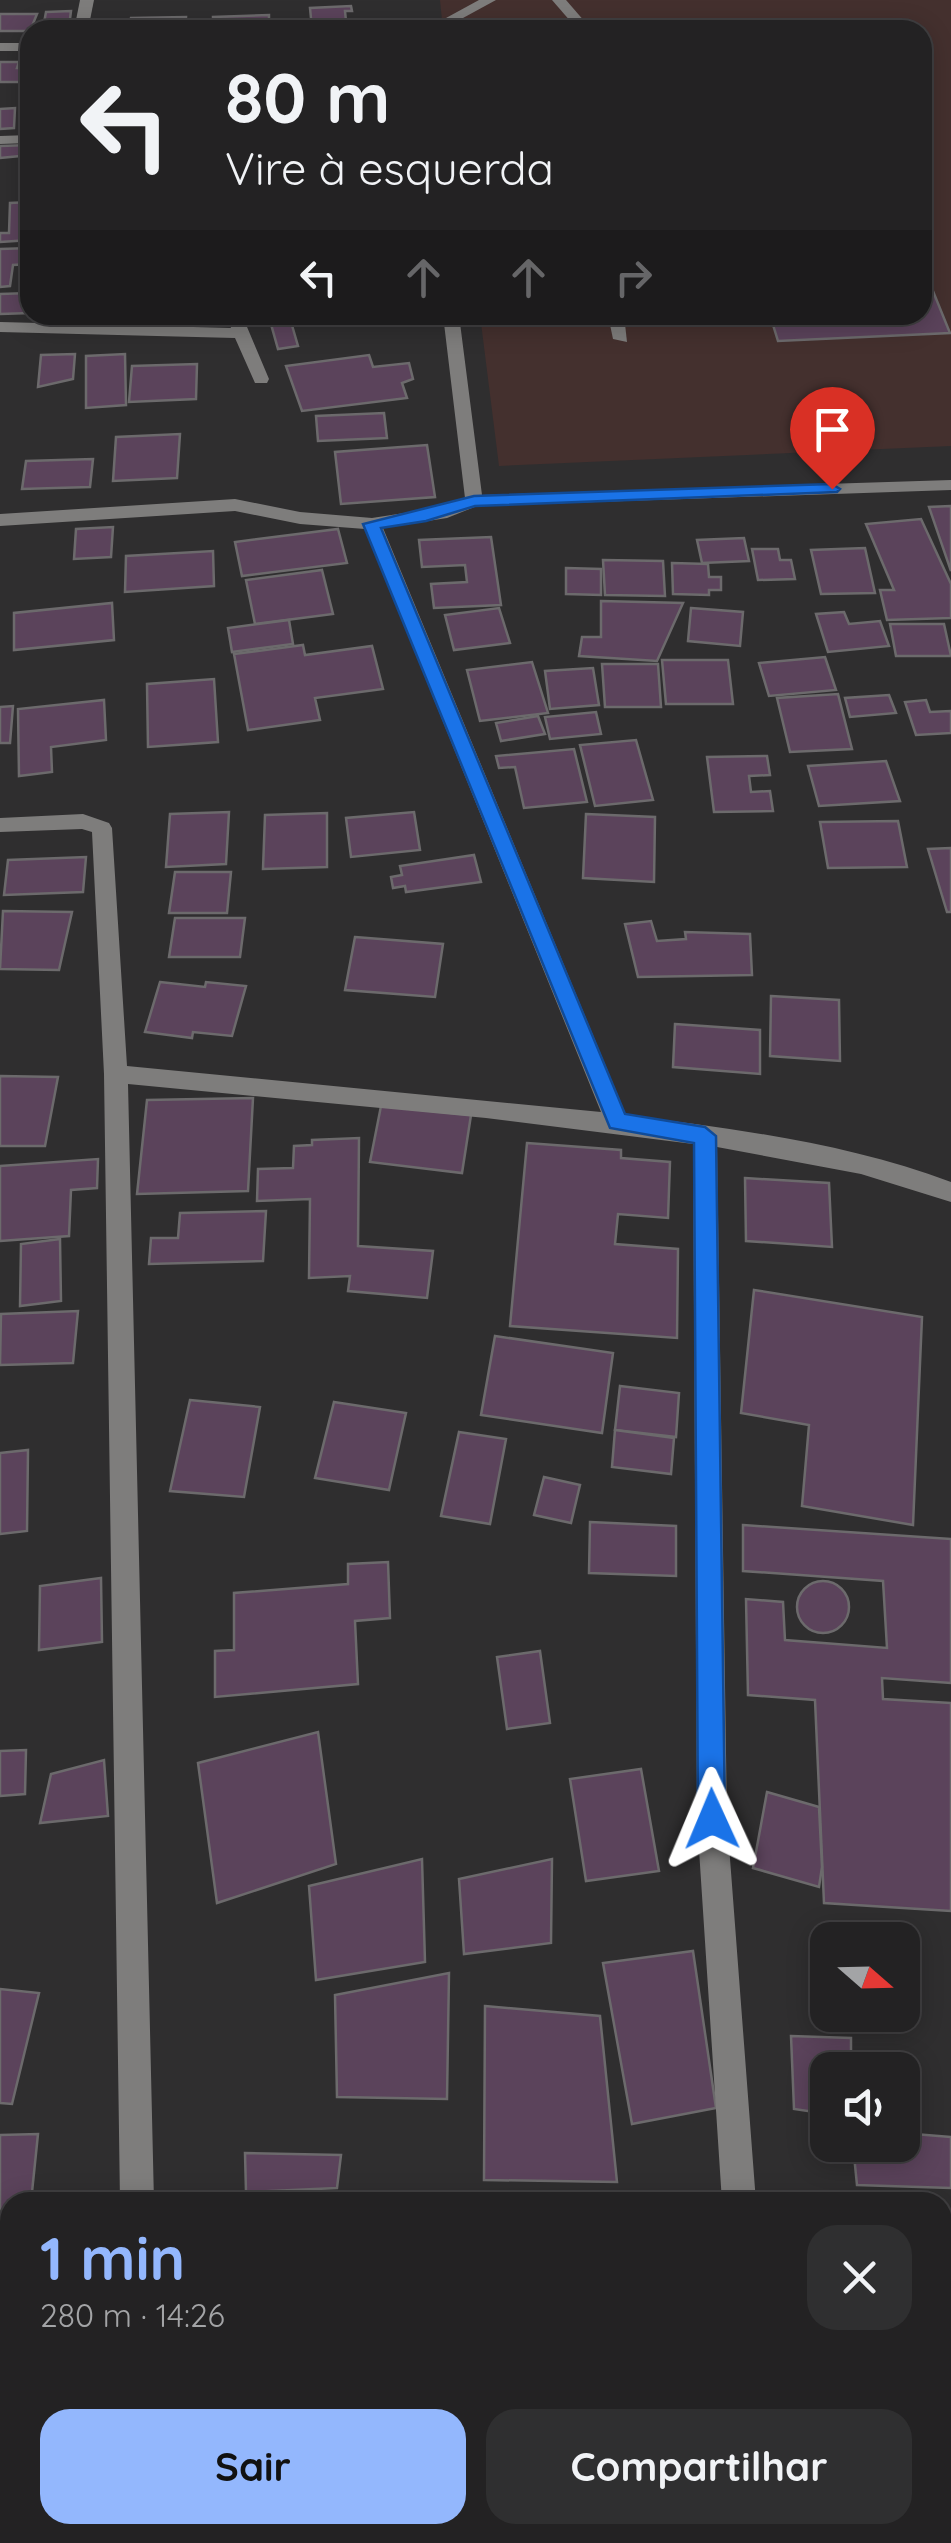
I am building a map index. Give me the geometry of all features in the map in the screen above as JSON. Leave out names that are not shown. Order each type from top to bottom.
[{"type":"street","points":[[451,20],[490,0]]},
{"type":"street","points":[[559,0],[576,20]]},
{"type":"street","points":[[112,325],[240,333]]},
{"type":"street","points":[[237,325],[260,379]]},
{"type":"street","points":[[452,325],[474,502]]},
{"type":"street","points":[[618,325],[621,340]]},
{"type":"street","points":[[0,520],[235,505],[300,518],[372,524],[433,515],[474,502],[951,485]]},
{"type":"street","points":[[372,524],[617,1122]]},
{"type":"street","points":[[0,825],[82,821],[102,828],[116,1074],[137,2192]]},
{"type":"street","points":[[116,1074],[617,1122],[823,1153],[919,1179],[951,1192]]},
{"type":"street","points":[[705,1136],[712,1819],[738,2192]]},
{"type":"shaded area","points":[[440,0],[951,0],[951,446],[499,466],[481,325],[932,325],[932,20],[442,20]]},
{"type":"building","points":[[351,6],[352,11],[345,11],[346,20],[311,20],[310,8]]},
{"type":"building","points":[[71,11],[70,19],[64,20],[45,20],[46,12]]},
{"type":"building","points":[[0,14],[37,14],[35,20],[20,20],[20,31],[0,31]]},
{"type":"building","points":[[269,15],[269,20],[213,20]]},
{"type":"building","points":[[186,17],[186,20],[131,18]]},
{"type":"building","points":[[0,62],[19,62],[20,82],[0,82]]},
{"type":"building","points":[[15,108],[14,128],[0,129],[0,109]]},
{"type":"building","points":[[20,145],[20,156],[0,158],[0,146]]},
{"type":"building","points":[[20,202],[20,241],[0,242],[0,233],[9,233],[10,203]]},
{"type":"building","points":[[20,248],[20,265],[13,265],[10,286],[0,287],[0,249]]},
{"type":"building","points":[[932,289],[950,333],[778,341],[773,325],[932,325]]},
{"type":"building","points":[[20,293],[20,313],[0,314],[0,294]]},
{"type":"building","points":[[271,325],[292,325],[298,346],[278,349]]},
{"type":"building","points":[[75,354],[73,379],[38,387],[41,355]]},
{"type":"building","points":[[125,354],[126,405],[86,408],[86,356]]},
{"type":"building","points":[[369,355],[373,367],[409,363],[413,379],[402,383],[407,398],[302,411],[286,366]]},
{"type":"building","points":[[197,364],[196,399],[129,402],[132,366]]},
{"type":"building","points":[[384,413],[387,438],[318,441],[316,416]]},
{"type":"building","points":[[180,434],[177,478],[113,481],[116,437]]},
{"type":"building","points":[[427,445],[435,497],[341,504],[335,452]]},
{"type":"building","points":[[93,459],[90,487],[22,489],[26,461]]},
{"type":"building","points":[[951,506],[951,571],[929,507]]},
{"type":"building","points":[[921,519],[951,584],[951,618],[887,620],[880,590],[894,590],[866,524]]},
{"type":"building","points":[[113,527],[111,557],[74,559],[76,529]]},
{"type":"building","points":[[338,529],[347,563],[242,576],[235,542]]},
{"type":"building","points":[[491,537],[501,605],[434,608],[431,584],[467,582],[465,565],[422,567],[419,540]]},
{"type":"building","points":[[744,538],[749,561],[702,563],[697,540]]},
{"type":"building","points":[[865,548],[875,593],[821,594],[811,550]]},
{"type":"building","points":[[752,549],[778,549],[780,560],[791,560],[795,579],[758,580]]},
{"type":"building","points":[[213,551],[214,586],[125,592],[126,556]]},
{"type":"building","points":[[603,560],[663,561],[665,596],[605,595]]},
{"type":"building","points":[[672,563],[708,564],[709,577],[721,577],[721,590],[709,590],[709,595],[673,594]]},
{"type":"building","points":[[566,568],[601,569],[601,595],[566,594]]},
{"type":"building","points":[[322,570],[333,614],[255,624],[246,580]]},
{"type":"building","points":[[601,601],[683,603],[657,661],[579,656],[582,637],[601,637]]},
{"type":"building","points":[[112,603],[114,640],[14,650],[14,613]]},
{"type":"building","points":[[499,608],[510,643],[454,650],[445,615]]},
{"type":"building","points":[[691,608],[743,612],[740,646],[688,641]]},
{"type":"building","points":[[844,612],[849,624],[880,621],[889,646],[828,652],[816,614]]},
{"type":"building","points":[[289,620],[293,644],[232,652],[228,628]]},
{"type":"building","points":[[890,624],[944,624],[951,656],[896,656]]},
{"type":"building","points":[[303,645],[305,655],[372,646],[383,689],[315,698],[320,720],[248,730],[234,654]]},
{"type":"building","points":[[825,657],[836,690],[769,696],[759,663]]},
{"type":"building","points":[[662,660],[728,660],[733,704],[666,704]]},
{"type":"building","points":[[532,662],[548,713],[480,721],[467,670]]},
{"type":"building","points":[[602,664],[658,664],[661,707],[605,707]]},
{"type":"building","points":[[593,668],[599,705],[550,709],[545,671]]},
{"type":"building","points":[[214,679],[218,742],[148,747],[147,684]]},
{"type":"building","points":[[838,694],[852,749],[790,752],[777,698]]},
{"type":"building","points":[[889,695],[896,713],[850,717],[845,698]]},
{"type":"building","points":[[104,700],[106,740],[51,747],[52,772],[19,776],[18,709]]},
{"type":"building","points":[[926,700],[930,712],[951,711],[951,733],[916,735],[905,702]]},
{"type":"building","points":[[13,706],[10,743],[0,743],[0,707]]},
{"type":"building","points":[[596,712],[601,734],[550,739],[545,717]]},
{"type":"building","points":[[538,716],[545,734],[501,741],[496,723]]},
{"type":"building","points":[[636,740],[653,800],[595,806],[580,745]]},
{"type":"building","points":[[574,749],[587,802],[524,808],[515,767],[499,768],[496,756]]},
{"type":"building","points":[[767,756],[770,775],[749,776],[751,792],[770,791],[773,811],[714,812],[707,757]]},
{"type":"building","points":[[886,761],[900,801],[819,806],[808,766]]},
{"type":"building","points":[[229,812],[226,864],[166,867],[170,814]]},
{"type":"building","points":[[414,812],[420,850],[351,857],[346,818]]},
{"type":"building","points":[[327,813],[327,867],[263,869],[265,815]]},
{"type":"building","points":[[586,814],[655,817],[654,882],[583,878]]},
{"type":"building","points":[[898,821],[907,867],[828,868],[820,822]]},
{"type":"building","points":[[951,848],[951,912],[947,912],[928,849]]},
{"type":"building","points":[[474,855],[481,882],[406,892],[405,886],[393,888],[391,877],[402,875],[400,866]]},
{"type":"building","points":[[86,857],[83,892],[4,895],[8,860]]},
{"type":"building","points":[[175,872],[231,872],[227,913],[169,913]]},
{"type":"building","points":[[3,911],[72,912],[59,970],[0,969]]},
{"type":"building","points":[[175,918],[245,918],[240,957],[169,957]]},
{"type":"building","points":[[651,921],[657,941],[686,939],[685,932],[750,934],[752,975],[638,977],[625,924]]},
{"type":"building","points":[[355,937],[443,944],[435,997],[345,990]]},
{"type":"building","points":[[160,982],[246,986],[232,1036],[193,1032],[192,1038],[145,1032]]},
{"type":"building","points":[[771,996],[839,1000],[840,1061],[770,1056]]},
{"type":"building","points":[[675,1024],[760,1030],[760,1074],[673,1067]]},
{"type":"building","points":[[0,1076],[58,1077],[45,1146],[0,1146]]},
{"type":"building","points":[[253,1098],[248,1191],[137,1194],[147,1100]]},
{"type":"building","points":[[381,1106],[471,1115],[462,1173],[370,1162]]},
{"type":"building","points":[[359,1138],[358,1246],[433,1251],[427,1298],[348,1291],[350,1276],[309,1278],[310,1199],[257,1201],[258,1169],[293,1168],[294,1146],[312,1145],[312,1140]]},
{"type":"building","points":[[527,1143],[621,1150],[621,1158],[670,1162],[668,1218],[618,1214],[615,1244],[678,1249],[677,1338],[510,1326]]},
{"type":"building","points":[[98,1159],[97,1188],[71,1190],[69,1236],[0,1241],[0,1166]]},
{"type":"building","points":[[745,1178],[829,1183],[832,1247],[746,1241]]},
{"type":"building","points":[[266,1211],[263,1261],[149,1264],[151,1238],[178,1238],[180,1213]]},
{"type":"building","points":[[60,1239],[61,1301],[20,1306],[21,1244]]},
{"type":"building","points":[[754,1290],[922,1317],[913,1525],[802,1506],[809,1425],[741,1413]]},
{"type":"building","points":[[78,1311],[73,1363],[0,1365],[1,1314]]},
{"type":"building","points":[[495,1336],[613,1353],[602,1433],[481,1415]]},
{"type":"building","points":[[620,1386],[679,1393],[676,1437],[615,1430]]},
{"type":"building","points":[[190,1400],[260,1407],[244,1497],[170,1491]]},
{"type":"building","points":[[334,1402],[406,1413],[389,1490],[315,1478]]},
{"type":"building","points":[[615,1430],[674,1438],[671,1474],[612,1467]]},
{"type":"building","points":[[459,1432],[506,1439],[490,1524],[441,1516]]},
{"type":"building","points":[[28,1450],[27,1531],[0,1534],[0,1453]]},
{"type":"building","points":[[544,1477],[580,1485],[571,1523],[534,1515]]},
{"type":"building","points":[[590,1522],[676,1526],[676,1576],[589,1573]]},
{"type":"building","points":[[743,1525],[951,1539],[951,1683],[882,1678],[883,1699],[951,1703],[951,1911],[824,1903],[815,1700],[748,1695],[746,1599],[783,1602],[785,1640],[887,1648],[883,1581],[743,1571]]},
{"type":"building","points":[[388,1562],[390,1618],[355,1621],[358,1684],[215,1697],[215,1651],[234,1650],[234,1593],[348,1584],[348,1564]]},
{"type":"building","points":[[101,1578],[102,1642],[39,1650],[40,1586]]},
{"type":"building","points":[[823,1581],[842,1588],[849,1607],[842,1626],[823,1633],[804,1626],[797,1607],[804,1588]]},
{"type":"building","points":[[540,1651],[550,1723],[507,1729],[497,1657]]},
{"type":"building","points":[[318,1732],[336,1864],[217,1903],[198,1763]]},
{"type":"building","points":[[26,1750],[25,1794],[0,1796],[0,1751]]},
{"type":"building","points":[[104,1760],[108,1816],[40,1823],[51,1774]]},
{"type":"building","points":[[641,1769],[659,1871],[586,1881],[570,1779]]},
{"type":"building","points":[[767,1792],[819,1807],[819,1887],[753,1868]]},
{"type":"building","points":[[422,1859],[425,1962],[316,1980],[309,1886]]},
{"type":"building","points":[[552,1859],[551,1943],[464,1954],[459,1879]]},
{"type":"building","points":[[693,1951],[716,2108],[632,2124],[603,1963]]},
{"type":"building","points":[[449,1973],[447,2099],[337,2097],[335,1995]]},
{"type":"building","points":[[0,1989],[39,1993],[12,2104],[0,2103]]},
{"type":"building","points":[[485,2006],[600,2016],[617,2182],[484,2180]]},
{"type":"building","points":[[791,2036],[851,2038],[851,2052],[810,2052],[810,2111],[794,2109]]},
{"type":"building","points":[[38,2134],[32,2192],[0,2192],[0,2135]]},
{"type":"building","points":[[920,2134],[951,2137],[951,2188],[857,2185],[855,2162],[920,2162]]},
{"type":"building","points":[[245,2153],[341,2155],[337,2188],[246,2192]]},
{"type":"route","points":[[712,1819],[705,1136],[617,1122],[372,524],[446,512],[474,502],[832,489]]}]
